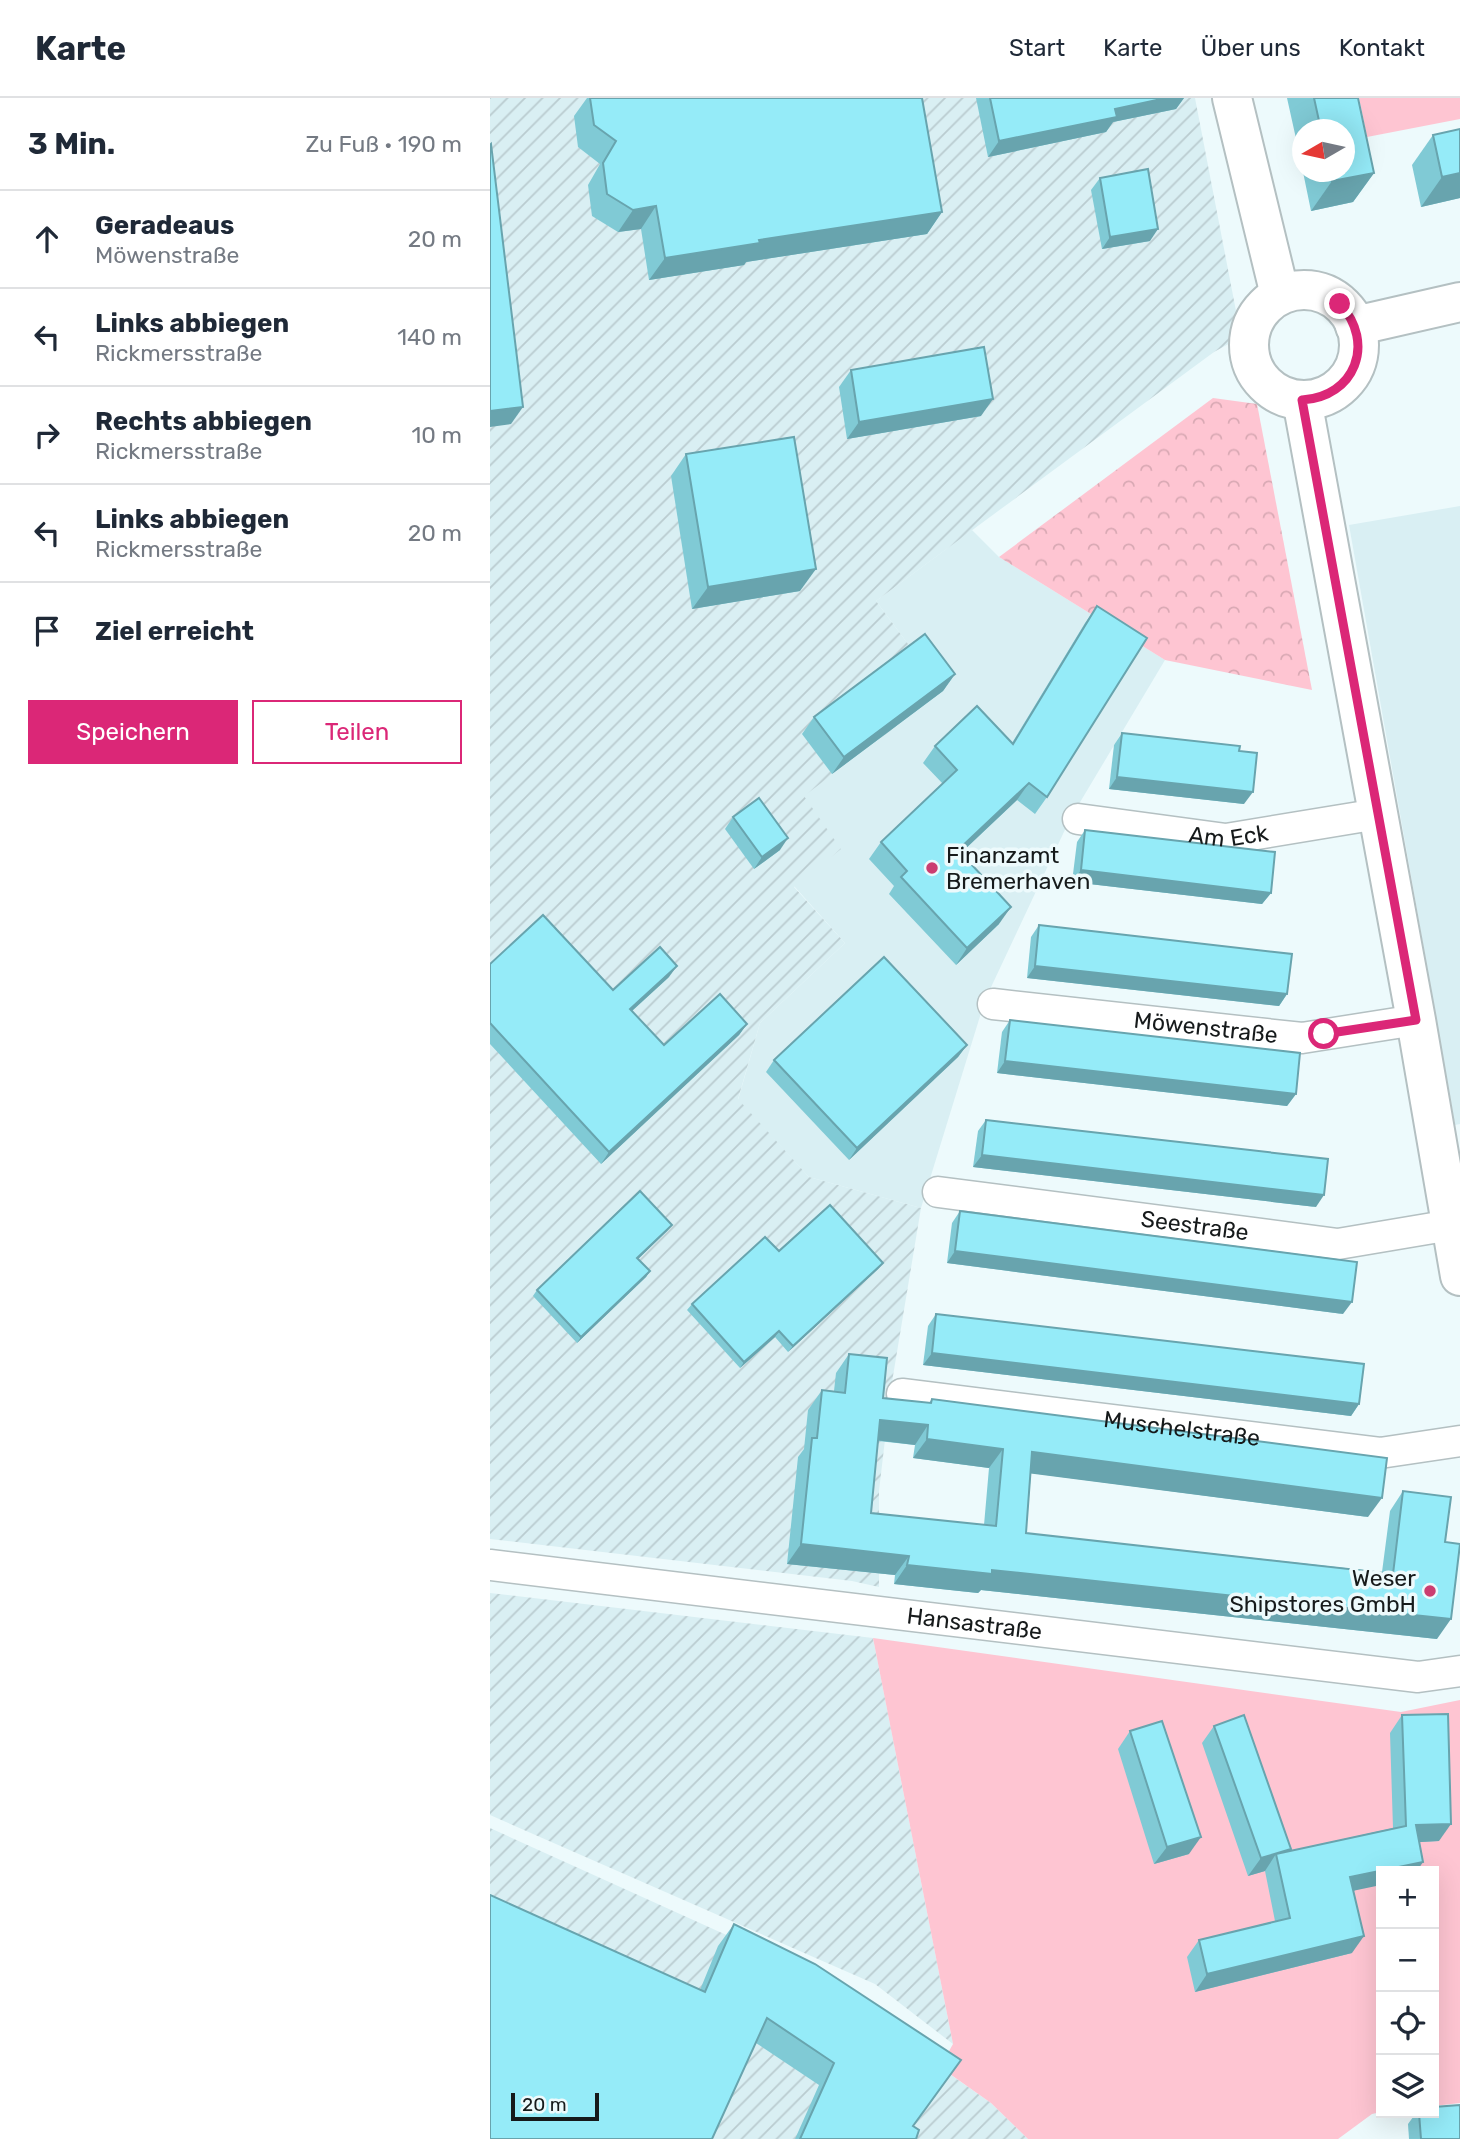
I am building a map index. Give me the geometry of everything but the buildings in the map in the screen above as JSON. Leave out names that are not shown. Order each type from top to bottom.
[{"type":"main road","points":[[1232,98],[1280,295]]},
{"type":"main road","points":[[1299,290],[1325,294],[1340,304],[1355,326],[1358,352],[1348,377],[1328,394],[1302,400],[1280,395],[1267,386],[1257,374],[1250,359],[1249,334],[1253,322],[1260,311],[1280,295],[1299,290]]},
{"type":"main road","points":[[1355,326],[1460,302]]},
{"type":"main road","points":[[1302,400],[1416,1020],[1460,1276]]},
{"type":"street","name":"Am Eck","points":[[1078,819],[1226,839],[1378,814]]},
{"type":"street","name":"Möwenstraße","points":[[993,1004],[1303,1038],[1416,1020]]},
{"type":"street","name":"Seestraße","points":[[938,1192],[1338,1244],[1451,1225]]},
{"type":"street","name":"Muschelstraße","points":[[902,1394],[1380,1453],[1460,1441]]},
{"type":"street","name":"Hansastraße","points":[[490,1565],[1418,1677],[1460,1671]]},
{"type":"shaded area","points":[[490,98],[1195,98],[1241,337],[1214,352],[876,601],[943,691],[804,796],[841,849],[794,887],[845,943],[760,1023],[738,1099],[809,1177],[921,1208],[891,1388],[879,1491],[879,1587],[852,1581],[490,1539]]},
{"type":"shaded area","points":[[1460,506],[1460,1124],[1455,1125],[1349,525]]},
{"type":"shaded area","name":"Finanzamt Bremerhaven","points":[[972,530],[999,557],[1165,660],[1070,819],[985,1000],[921,1208],[809,1177],[738,1100],[760,1023],[845,943],[794,886],[803,796],[943,691],[876,601]]},
{"type":"shaded area","points":[[490,1593],[873,1638],[953,2044],[875,1984],[490,1815]]},
{"type":"shaded area","points":[[490,1828],[795,1966],[991,2103],[1028,2139],[490,2139]]},
{"type":"green space","points":[[1359,98],[1460,98],[1460,119],[1367,137]]},
{"type":"green space","points":[[1213,398],[1257,404],[1312,690],[1165,660],[999,557]]},
{"type":"green space","points":[[873,1638],[1401,1712],[1460,1700],[1460,2103],[1439,2105],[1439,1866],[1376,1866],[1376,2113],[1338,2139],[1028,2139],[991,2103],[940,2067],[953,2044]]},
{"type":"place","name":"Finanzamt Bremerhaven","points":[[932,868]]},
{"type":"place","name":"Weser Shipstores GmbH","points":[[1430,1591]]},
{"type":"route","points":[[1324,1034],[1416,1020],[1302,400],[1320,398],[1336,390],[1353,369],[1358,352],[1357,334],[1351,318],[1340,304]]}]
